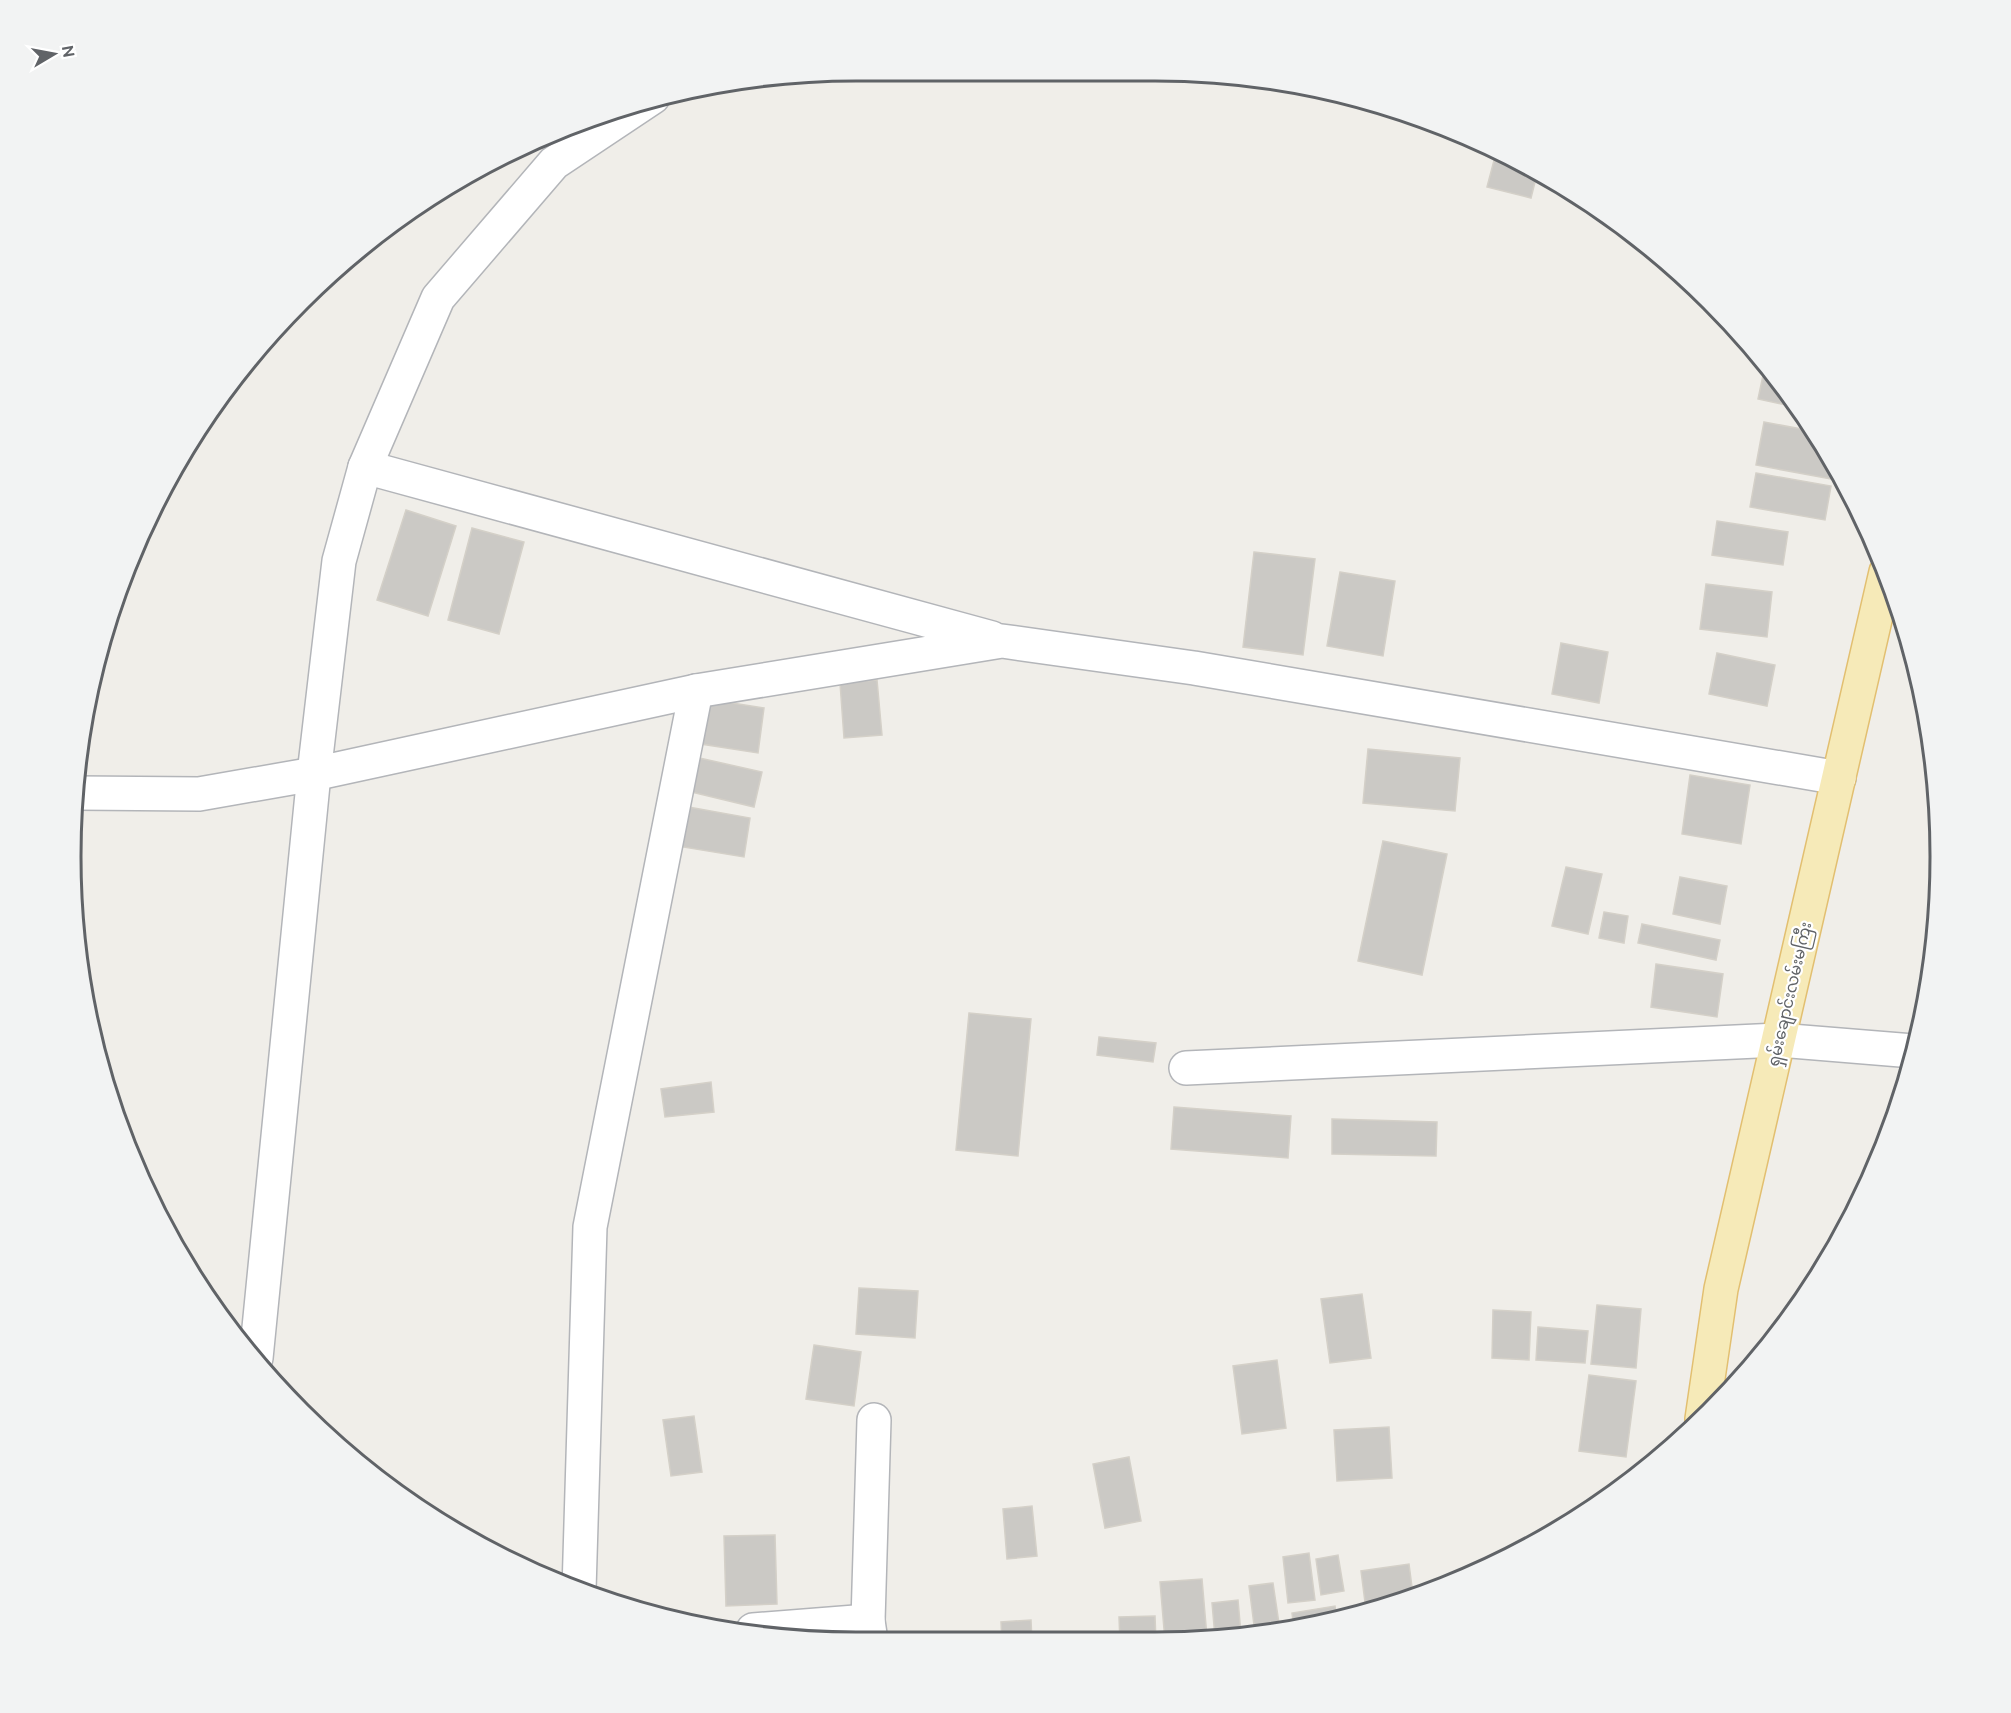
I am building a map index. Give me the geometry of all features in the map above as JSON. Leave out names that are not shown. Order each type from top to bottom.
[{"type":"main road","name":"ရှမ်းချောင်းလမ်းမကြီး","points":[[1704,1404],[1721,1289],[1882,589]]},
{"type":"street","points":[[257,1348],[314,774],[339,561],[365,467],[438,298],[554,163],[625,117]]},
{"type":"street","points":[[365,467],[1002,641],[1194,669],[1839,778]]},
{"type":"street","points":[[84,793],[199,794],[314,774],[696,691],[1002,641]]},
{"type":"street","points":[[579,1580],[590,1227],[696,691]]},
{"type":"street","points":[[1186,1068],[1778,1040],[1905,1050]]},
{"type":"street","points":[[821,1631],[869,1631],[874,1420]]},
{"type":"building","points":[[1494,160],[1535,181],[1531,198],[1487,187]]},
{"type":"building","points":[[1763,375],[1784,405],[1758,399]]},
{"type":"building","points":[[1764,422],[1801,429],[1831,479],[1756,465]]},
{"type":"building","points":[[1756,473],[1831,486],[1825,520],[1750,507]]},
{"type":"building","points":[[406,510],[456,526],[428,616],[377,600]]},
{"type":"building","points":[[1717,521],[1788,532],[1783,565],[1712,555]]},
{"type":"building","points":[[472,528],[524,542],[499,634],[448,620]]},
{"type":"building","points":[[1254,552],[1315,559],[1303,655],[1243,647]]},
{"type":"building","points":[[1340,572],[1395,581],[1383,656],[1327,646]]},
{"type":"building","points":[[1706,584],[1772,592],[1767,637],[1700,629]]},
{"type":"building","points":[[1561,643],[1608,652],[1599,703],[1552,694]]},
{"type":"building","points":[[1717,653],[1775,665],[1767,706],[1709,694]]},
{"type":"building","points":[[877,680],[882,735],[844,738],[840,683]]},
{"type":"building","points":[[707,699],[764,708],[758,753],[701,744]]},
{"type":"building","points":[[1368,749],[1460,758],[1455,811],[1363,803]]},
{"type":"building","points":[[695,757],[762,772],[754,807],[687,791]]},
{"type":"building","points":[[1690,775],[1750,785],[1741,844],[1682,834]]},
{"type":"building","points":[[683,806],[750,818],[744,857],[677,846]]},
{"type":"building","points":[[1383,841],[1447,854],[1422,975],[1358,961]]},
{"type":"building","points":[[1566,867],[1602,874],[1588,934],[1552,926]]},
{"type":"building","points":[[1680,877],[1727,886],[1720,924],[1673,914]]},
{"type":"building","points":[[1604,912],[1628,916],[1624,943],[1599,938]]},
{"type":"building","points":[[1642,924],[1720,940],[1716,960],[1638,943]]},
{"type":"building","points":[[1656,964],[1723,974],[1717,1017],[1651,1007]]},
{"type":"building","points":[[969,1013],[1031,1019],[1018,1156],[956,1150]]},
{"type":"building","points":[[1099,1037],[1156,1043],[1153,1062],[1097,1055]]},
{"type":"building","points":[[711,1082],[714,1112],[665,1117],[661,1089]]},
{"type":"building","points":[[1174,1107],[1291,1116],[1288,1158],[1171,1149]]},
{"type":"building","points":[[1332,1119],[1437,1122],[1436,1156],[1332,1154]]},
{"type":"building","points":[[859,1288],[918,1291],[915,1338],[856,1334]]},
{"type":"building","points":[[1362,1294],[1371,1358],[1330,1363],[1321,1299]]},
{"type":"building","points":[[1597,1305],[1641,1309],[1636,1368],[1591,1364]]},
{"type":"building","points":[[1493,1310],[1531,1312],[1529,1360],[1492,1358]]},
{"type":"building","points":[[1538,1327],[1588,1331],[1585,1363],[1536,1360]]},
{"type":"building","points":[[814,1345],[861,1352],[854,1406],[806,1399]]},
{"type":"building","points":[[1277,1360],[1286,1428],[1242,1434],[1233,1366]]},
{"type":"building","points":[[1589,1375],[1636,1381],[1626,1457],[1579,1451]]},
{"type":"building","points":[[694,1416],[702,1472],[671,1476],[663,1420]]},
{"type":"building","points":[[1389,1427],[1392,1478],[1337,1481],[1334,1430]]},
{"type":"building","points":[[1129,1457],[1141,1521],[1105,1528],[1093,1464]]},
{"type":"building","points":[[1032,1506],[1037,1556],[1007,1559],[1003,1509]]},
{"type":"building","points":[[775,1535],[777,1604],[726,1606],[724,1536]]},
{"type":"building","points":[[1309,1553],[1315,1600],[1288,1603],[1283,1557]]},
{"type":"building","points":[[1338,1555],[1344,1591],[1321,1595],[1316,1559]]},
{"type":"building","points":[[1409,1564],[1412,1588],[1365,1603],[1361,1571]]},
{"type":"building","points":[[1202,1579],[1206,1630],[1164,1632],[1160,1582]]},
{"type":"building","points":[[1273,1583],[1279,1621],[1254,1625],[1249,1586]]},
{"type":"building","points":[[1238,1600],[1240,1627],[1214,1629],[1212,1603]]},
{"type":"building","points":[[1335,1606],[1336,1610],[1293,1619],[1292,1613]]},
{"type":"building","points":[[1155,1616],[1156,1632],[1120,1632],[1119,1617]]},
{"type":"building","points":[[1031,1620],[1032,1632],[1002,1632],[1001,1622]]}]
